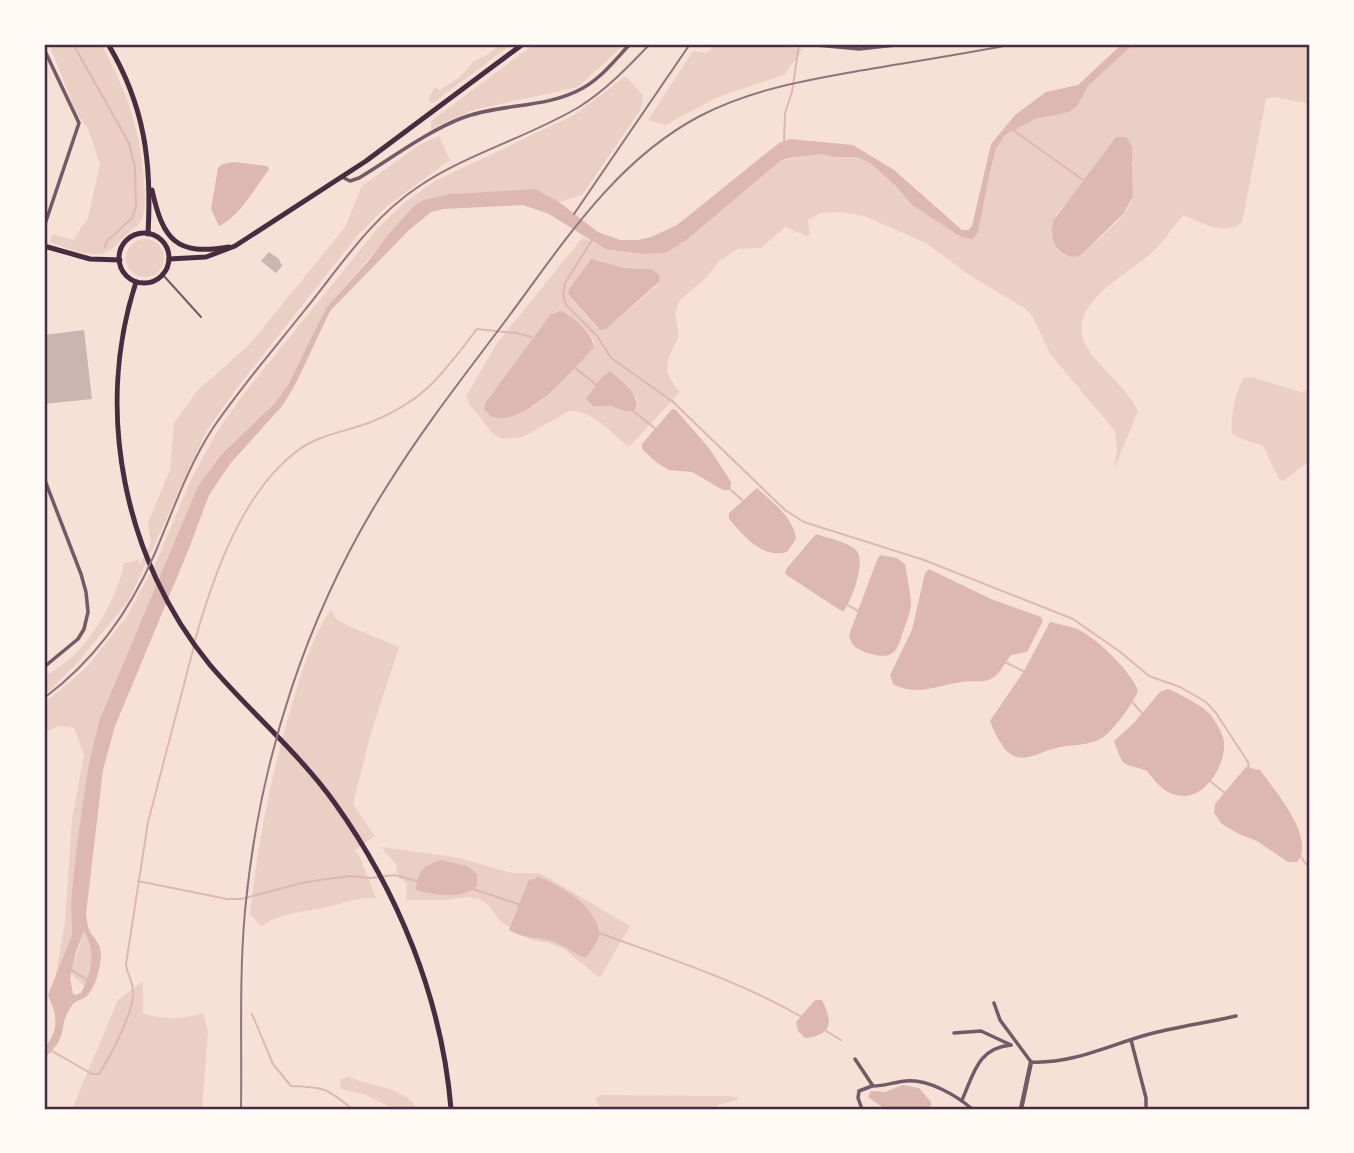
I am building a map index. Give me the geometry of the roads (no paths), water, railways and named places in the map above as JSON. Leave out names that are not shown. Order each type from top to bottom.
[{"type":"main road","points":[[108,44],[128,83],[137,108],[150,178],[163,228],[187,247],[202,250],[235,246]]},
{"type":"main road","points":[[169,258],[206,257],[235,246],[342,177],[523,44]]},
{"type":"main road","points":[[148,234],[150,178]]},
{"type":"main road","points":[[148,234],[162,240],[169,258],[163,275],[153,282],[136,282],[124,273],[120,260],[121,250],[126,242],[134,236],[148,234]]},
{"type":"main road","points":[[44,246],[90,259],[120,260]]},
{"type":"main road","points":[[136,282],[121,335],[116,394],[121,463],[144,548],[170,606],[189,636],[233,690],[298,758],[333,800],[386,884],[416,957],[431,1003],[443,1052],[451,1109]]},
{"type":"street","points":[[342,177],[350,181],[359,178],[461,118],[505,107],[551,100],[582,89],[608,68],[630,44]]},
{"type":"street","points":[[806,44],[837,48],[905,44]]},
{"type":"street","points":[[44,49],[79,123],[44,227]]},
{"type":"street","points":[[44,478],[81,574],[89,612],[78,639],[44,667]]},
{"type":"street","points":[[993,1003],[1000,1020],[1031,1062],[1053,1063],[1073,1059],[1131,1040],[1236,1016]]},
{"type":"street","points":[[954,1033],[981,1031],[1020,1048]]},
{"type":"street","points":[[1131,1040],[1146,1098],[1146,1109]]},
{"type":"street","points":[[962,1100],[987,1051],[1011,1045]]},
{"type":"street","points":[[855,1059],[873,1086]]},
{"type":"street","points":[[1021,1109],[1031,1062]]},
{"type":"street","points":[[862,1109],[858,1098],[859,1091],[908,1081],[940,1089],[962,1100],[972,1109]]},
{"type":"lane","points":[[163,275],[201,317]]},
{"type":"waterway","points":[[73,44],[129,143],[135,167],[136,206],[132,218],[106,242],[105,248]]},
{"type":"waterway","points":[[784,142],[785,113],[792,92],[799,44]]},
{"type":"waterway","points":[[1013,130],[1083,180]]},
{"type":"waterway","points":[[592,240],[565,283],[563,295],[566,305],[598,337],[611,358],[672,401],[785,510],[804,522],[924,560],[1073,619],[1149,676],[1180,687],[1206,702],[1248,762],[1249,769]]},
{"type":"waterway","points":[[195,640],[232,537],[260,489],[278,468],[305,445],[371,422],[406,405],[432,384],[477,329],[532,337]]},
{"type":"waterway","points":[[574,367],[597,385]]},
{"type":"waterway","points":[[633,411],[656,429]]},
{"type":"waterway","points":[[731,490],[742,500]]},
{"type":"waterway","points":[[848,605],[858,611]]},
{"type":"waterway","points":[[52,1051],[92,1074],[99,1074],[130,1010],[133,988],[126,964],[148,822],[194,646]]},
{"type":"waterway","points":[[1003,661],[1023,671]]},
{"type":"waterway","points":[[1133,703],[1143,714]]},
{"type":"waterway","points":[[1209,780],[1226,794]]},
{"type":"waterway","points":[[1300,856],[1310,869]]},
{"type":"waterway","points":[[138,881],[227,899],[241,899],[306,882],[350,876],[370,878],[394,875],[417,881]]},
{"type":"waterway","points":[[473,889],[521,905]]},
{"type":"waterway","points":[[599,933],[727,981],[800,1016]]},
{"type":"waterway","points":[[70,969],[89,981]]},
{"type":"waterway","points":[[252,1014],[273,1064],[291,1086],[324,1090],[352,1109]]},
{"type":"waterway","points":[[826,1031],[841,1040]]},
{"type":"railway","points":[[44,698],[95,651],[123,614],[155,553],[188,473],[213,428],[343,261],[385,213],[437,175],[579,107],[608,86],[650,44]]},
{"type":"railway","points":[[574,214],[690,44]]},
{"type":"railway","points":[[241,1109],[241,985],[245,911],[262,798],[275,743],[311,635],[334,583],[389,483],[432,419],[571,232],[617,179],[642,155],[670,134],[735,100],[790,84],[1014,44]]}]
